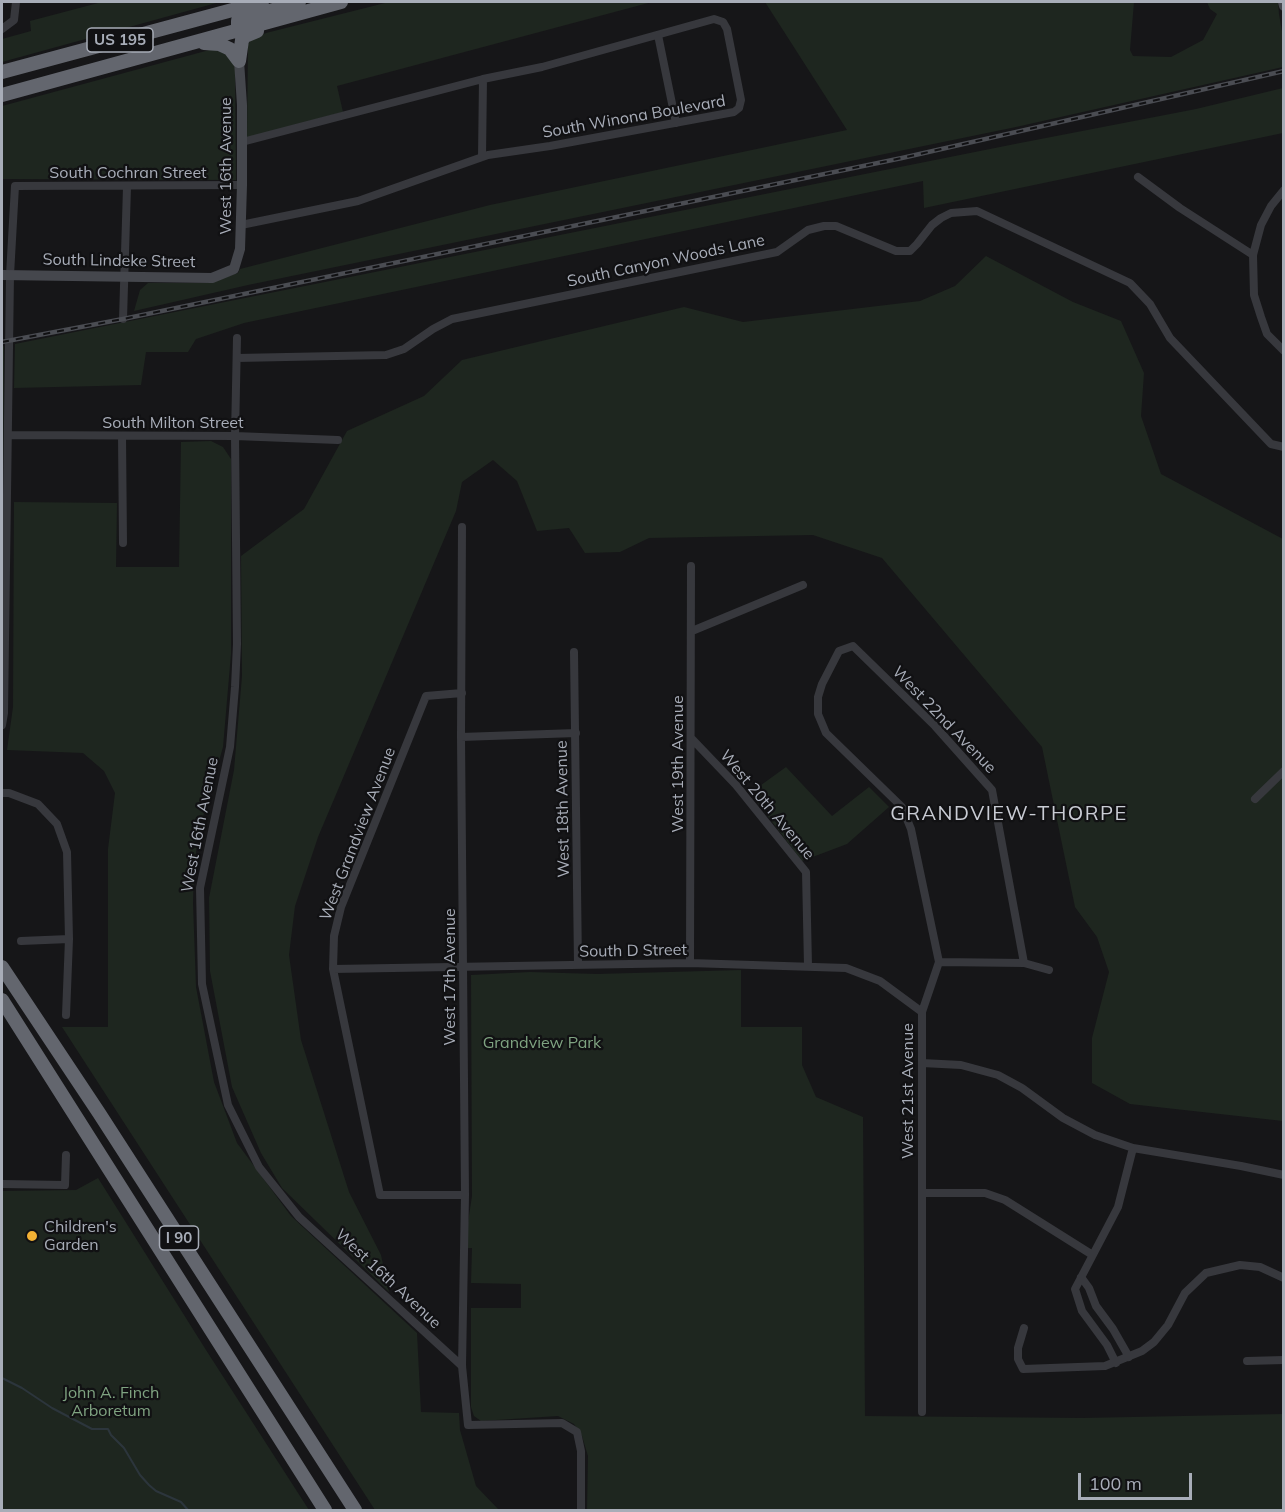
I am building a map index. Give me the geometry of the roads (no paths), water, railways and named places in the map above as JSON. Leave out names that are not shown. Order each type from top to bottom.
[{"type":"highway","name":"US 195","points":[[2,95],[194,43],[262,2]]},
{"type":"highway","points":[[239,61],[239,15],[299,2]]},
{"type":"highway","name":"US 195","points":[[2,72],[239,15],[344,2]]},
{"type":"highway","points":[[239,61],[242,40],[245,36],[330,12],[344,2]]},
{"type":"highway","points":[[194,43],[219,44],[230,49],[239,61]]},
{"type":"highway","name":"I 90","points":[[2,967],[355,1510]]},
{"type":"highway","name":"I 90","points":[[2,1000],[326,1510]]},
{"type":"street","points":[[2,29],[14,20],[16,2]]},
{"type":"street","points":[[1283,2],[1284,6]]},
{"type":"street","name":"South Winona Boulevard","points":[[241,225],[358,201],[482,157],[737,111],[741,104],[728,29],[723,22],[714,19],[535,69],[483,80],[242,142]]},
{"type":"street","points":[[658,35],[676,123]]},
{"type":"street","name":"West 16th Avenue","points":[[234,269],[240,249],[242,185],[239,61]]},
{"type":"street","points":[[482,157],[483,80]]},
{"type":"street","points":[[1138,177],[1180,208],[1253,255]]},
{"type":"street","name":"South Cochran Street","points":[[6,275],[15,186],[242,185]]},
{"type":"street","points":[[123,319],[127,187]]},
{"type":"street","points":[[1284,190],[1271,206],[1261,225],[1253,255],[1254,295],[1261,317],[1267,334],[1284,351]]},
{"type":"street","name":"South Canyon Woods Lane","points":[[237,358],[386,355],[404,349],[452,319],[777,252],[808,231],[824,226],[836,226],[896,251],[910,251],[941,218],[951,213],[977,211],[1130,283],[1150,304],[1170,338],[1271,444],[1284,447]]},
{"type":"street","name":"South Lindeke Street","points":[[6,275],[212,278],[234,269]]},
{"type":"street","points":[[2,725],[9,435],[6,275]]},
{"type":"street","name":"West 16th Avenue","points":[[237,338],[235,436],[237,644],[234,697],[230,747],[200,888],[202,984],[228,1105],[259,1167],[299,1217],[462,1366]]},
{"type":"street","name":"South Milton Street","points":[[9,435],[235,436],[338,440]]},
{"type":"street","points":[[122,436],[123,543]]},
{"type":"street","name":"West 17th Avenue","points":[[462,527],[461,737],[465,1196],[462,1366],[468,1425],[562,1423],[577,1432],[581,1451],[581,1510]]},
{"type":"street","name":"West 19th Avenue","points":[[690,963],[691,566]]},
{"type":"street","points":[[692,631],[803,585]]},
{"type":"street","name":"West 22nd Avenue","points":[[939,962],[910,829],[902,807],[826,733],[818,714],[818,698],[822,684],[839,651],[853,646],[935,726],[992,790],[1024,963]]},
{"type":"street","name":"West 18th Avenue","points":[[574,652],[578,965]]},
{"type":"street","name":"West Grandview Avenue","points":[[462,693],[426,696],[341,907],[334,936],[333,969],[380,1195],[465,1196]]},
{"type":"street","points":[[461,737],[576,734]]},
{"type":"street","name":"West 20th Avenue","points":[[692,739],[736,785],[806,872],[808,966]]},
{"type":"street","points":[[1255,799],[1284,771]]},
{"type":"street","points":[[2,793],[9,793],[38,804],[57,824],[68,852],[69,939],[66,1015]]},
{"type":"street","points":[[21,941],[69,939]]},
{"type":"street","points":[[939,962],[1024,963],[1049,970]]},
{"type":"street","name":"West 21st Avenue","points":[[922,1412],[922,1012],[939,962]]},
{"type":"street","name":"South D Street","points":[[333,969],[690,963],[846,968],[862,972],[880,981],[922,1012]]},
{"type":"street","points":[[922,1064],[961,1065],[998,1075],[1022,1088],[1063,1118],[1095,1135],[1133,1148],[1284,1175]]},
{"type":"street","points":[[1116,1363],[1107,1345],[1086,1318],[1078,1302],[1075,1289],[1091,1254],[1118,1207],[1133,1148]]},
{"type":"street","points":[[2,1184],[65,1185],[66,1155]]},
{"type":"street","points":[[922,1193],[985,1193],[1005,1200],[1091,1254]]},
{"type":"street","points":[[1024,1328],[1018,1348],[1018,1359],[1023,1369],[1093,1368],[1116,1363],[1154,1342],[1168,1325],[1185,1293],[1206,1273],[1240,1265],[1260,1267],[1282,1274]]},
{"type":"street","points":[[1081,1277],[1089,1288],[1096,1306],[1129,1357]]},
{"type":"street","points":[[1247,1361],[1284,1360]]},
{"type":"waterway","points":[[2,1378],[92,1429],[108,1429],[149,1485],[156,1491],[181,1502],[188,1510]]},
{"type":"railway","points":[[2,342],[902,158],[1284,71]]},
{"type":"place","name":"Children's Garden","points":[[32,1236]]},
{"type":"district","name":"GRANDVIEW-THORPE","points":[[1009,814]]},
{"type":"park label","name":"Grandview Park","points":[[542,1043]]},
{"type":"park label","name":"John A. Finch Arboretum","points":[[111,1402]]}]
